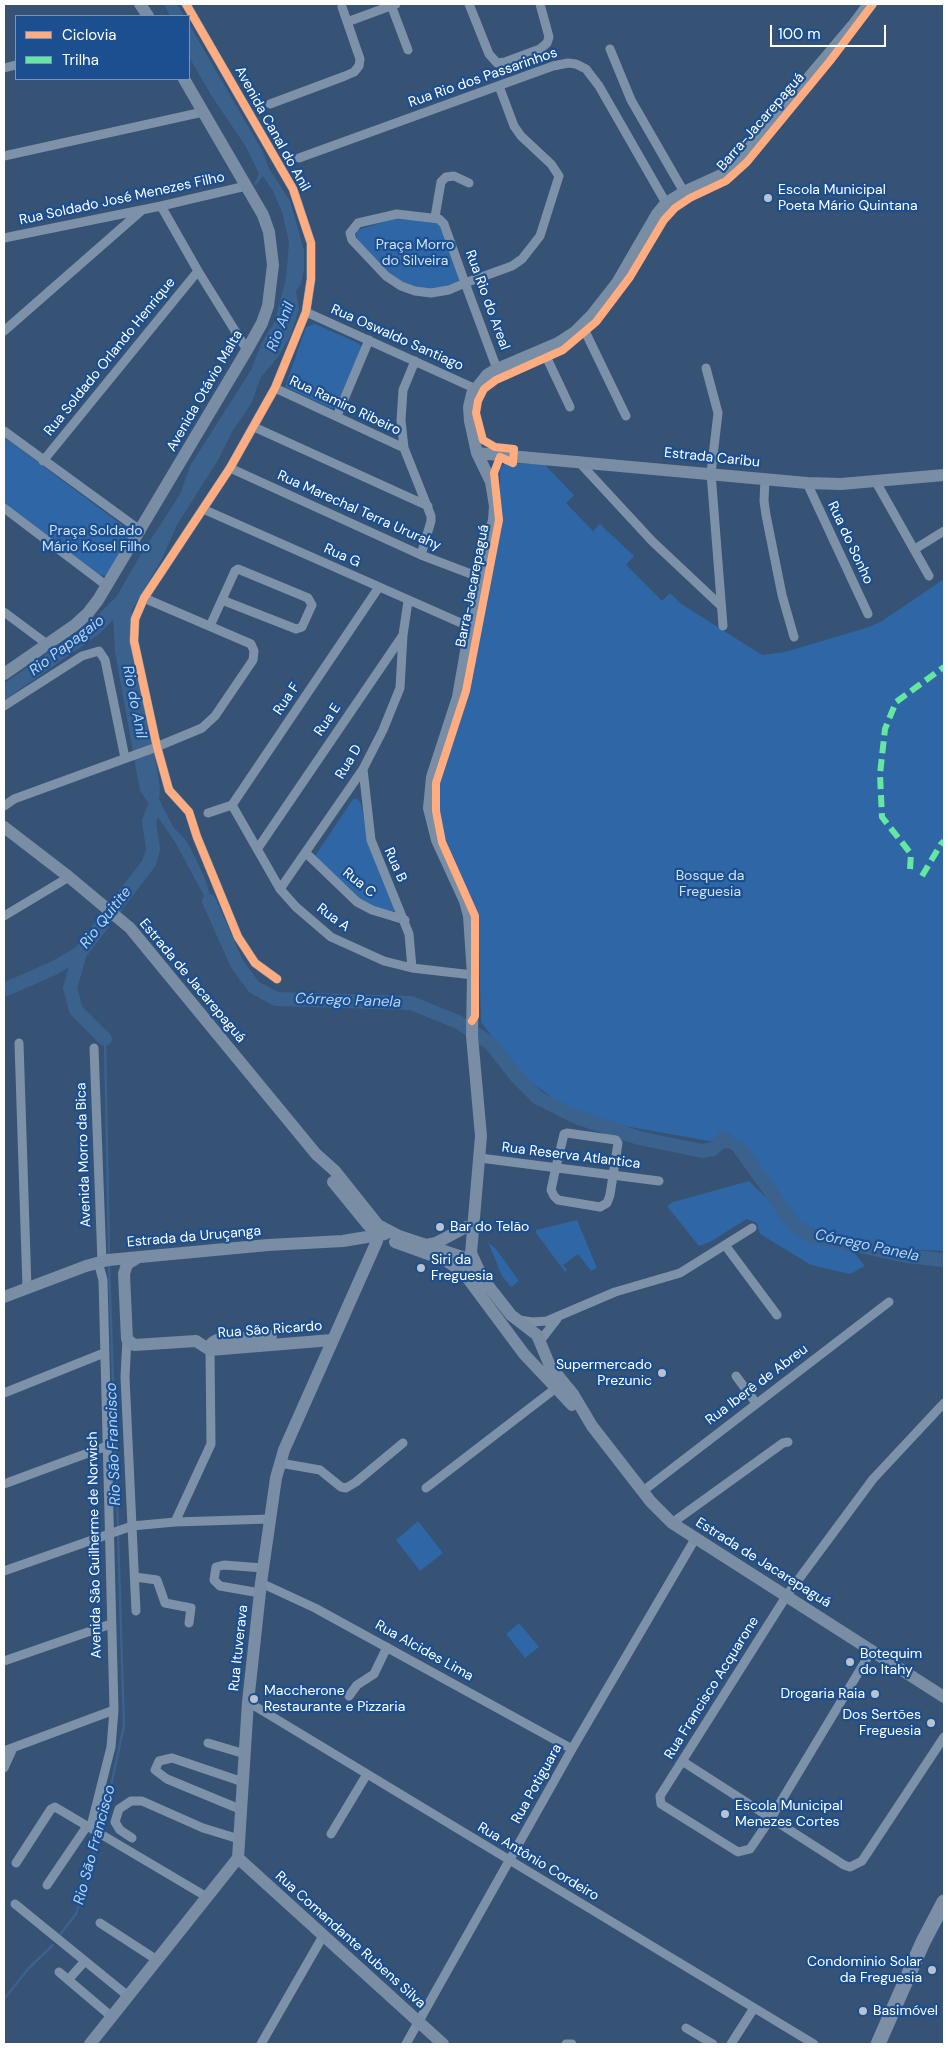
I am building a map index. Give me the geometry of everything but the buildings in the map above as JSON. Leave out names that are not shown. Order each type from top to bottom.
[{"type":"main road","points":[[140,4],[147,15]]},
{"type":"main road","points":[[482,1277],[471,1254],[481,1136],[472,1036],[473,975],[469,916],[465,901],[430,820],[429,794],[432,778],[456,706],[479,577],[491,536],[495,506],[491,482],[478,453],[469,407],[476,389],[487,375],[558,343],[582,325],[617,282],[657,214],[666,204],[684,192],[730,170],[869,4]]},
{"type":"main road","name":"Avenida Otávio Malta","points":[[4,674],[88,613],[141,531],[247,350],[262,323],[268,306],[273,265],[269,232],[263,215],[185,80]]},
{"type":"main road","name":"Estrada Caribu","points":[[478,453],[711,472],[808,483],[876,482],[944,476]]},
{"type":"main road","name":"Estrada de Jacarepaguá","points":[[4,827],[103,904],[130,928],[316,1154],[335,1171],[378,1230]]},
{"type":"main road","name":"Estrada de Jacarepaguá","points":[[316,1154],[328,1176],[357,1213],[378,1230],[413,1250],[445,1260],[467,1276],[524,1354],[592,1426],[643,1491],[672,1523],[944,1696]]},
{"type":"main road","points":[[347,1241],[361,1231],[357,1213]]},
{"type":"main road","points":[[467,1276],[462,1266],[462,1258],[466,1228],[473,1213]]},
{"type":"main road","points":[[426,1245],[436,1243],[466,1228]]},
{"type":"main road","name":"Estrada da Uruçanga","points":[[4,1298],[27,1288],[106,1261],[268,1245],[347,1241],[378,1230],[393,1233]]},
{"type":"main road","name":"Rua Ituverava","points":[[238,1858],[248,1702],[260,1588],[280,1463],[368,1262],[378,1230]]},
{"type":"main road","name":"Estrada de Jacarepaguá","points":[[393,1233],[462,1258],[482,1277],[515,1318],[534,1332],[540,1341],[550,1366],[573,1394],[592,1426]]},
{"type":"main road","points":[[347,1241],[355,1243],[362,1248],[368,1262]]},
{"type":"main road","points":[[368,1262],[375,1252],[385,1246],[394,1245],[413,1250]]},
{"type":"main road","points":[[132,1342],[124,1271],[129,1261],[139,1257]]},
{"type":"main road","points":[[106,1261],[124,1271]]},
{"type":"main road","points":[[501,1323],[512,1330],[526,1348],[535,1347],[540,1341]]},
{"type":"main road","name":"Rua São Ricardo","points":[[132,1342],[196,1340],[210,1350],[213,1342],[224,1339],[334,1336]]},
{"type":"main road","points":[[90,2044],[238,1858]]},
{"type":"main road","name":"Rua Comandante Rubens Silva","points":[[238,1858],[443,2044]]},
{"type":"main road","points":[[878,2044],[923,1942],[944,1902]]},
{"type":"street","name":"Avenida Canal do Anil","points":[[155,748],[134,641],[135,619],[144,598],[230,468],[275,388],[306,312],[312,259],[306,226],[293,189],[186,4]]},
{"type":"street","points":[[469,4],[489,54],[497,63],[505,62],[547,44],[549,37],[540,4]]},
{"type":"street","points":[[347,22],[394,5],[408,50]]},
{"type":"street","points":[[270,104],[354,72],[359,66],[360,59],[342,7]]},
{"type":"street","points":[[610,49],[626,89],[684,192]]},
{"type":"street","name":"Rua Rio dos Passarinhos","points":[[299,158],[499,86],[568,63],[576,64],[586,69],[599,86],[666,204]]},
{"type":"street","points":[[469,183],[454,176],[446,177],[441,182],[435,217],[397,214],[358,223],[350,233],[352,240],[379,268],[401,286],[415,291],[431,293],[448,290],[512,266],[531,250],[540,236],[559,176],[551,164],[521,136],[514,126],[499,86]]},
{"type":"street","points":[[4,156],[203,112]]},
{"type":"street","name":"Rua Soldado José Menezes Filho","points":[[4,238],[161,206],[246,186]]},
{"type":"street","points":[[161,206],[198,271],[247,350]]},
{"type":"street","points":[[4,330],[142,210]]},
{"type":"street","name":"Rua Rio do Areal","points":[[435,217],[444,224],[497,369]]},
{"type":"street","name":"Rua Soldado Orlando Henrique","points":[[43,461],[198,271]]},
{"type":"street","name":"Rua Oswaldo Santiago","points":[[306,312],[476,389]]},
{"type":"street","points":[[582,325],[626,416]]},
{"type":"street","points":[[337,416],[369,340]]},
{"type":"street","points":[[543,350],[570,407]]},
{"type":"street","points":[[415,361],[403,390],[401,405],[404,448],[428,506],[431,521],[421,555]]},
{"type":"street","points":[[706,368],[718,413],[711,472],[723,626]]},
{"type":"street","name":"Rua Ramiro Ribeiro","points":[[275,388],[404,448]]},
{"type":"street","points":[[254,427],[428,506]]},
{"type":"street","points":[[4,431],[141,531]]},
{"type":"street","points":[[578,461],[652,541],[720,604]]},
{"type":"street","name":"Rua Marechal Terra Ururahy","points":[[230,468],[421,555],[479,577]]},
{"type":"street","points":[[765,479],[764,501],[766,515],[782,595],[794,638]]},
{"type":"street","points":[[876,482],[929,576]]},
{"type":"street","name":"Rua do Sonho","points":[[808,483],[868,614]]},
{"type":"street","points":[[4,508],[107,586]]},
{"type":"street","name":"Rua G","points":[[202,509],[470,627]]},
{"type":"street","points":[[915,549],[944,531]]},
{"type":"street","points":[[210,626],[234,571],[238,569],[308,598],[312,605],[302,627],[296,629],[222,600]]},
{"type":"street","name":"Rua F","points":[[232,806],[379,587]]},
{"type":"street","points":[[4,806],[14,799],[155,748],[202,728],[211,722],[253,660],[254,651],[248,642],[144,598]]},
{"type":"street","name":"Rua E","points":[[258,848],[403,635],[408,601]]},
{"type":"street","points":[[4,612],[47,644]]},
{"type":"street","name":"Rua D","points":[[280,888],[363,769],[383,730],[398,694],[402,672],[403,635]]},
{"type":"street","points":[[4,706],[82,656],[99,651],[105,660],[128,757]]},
{"type":"street","points":[[155,748],[168,790],[189,812],[195,832],[238,937],[255,963],[277,979]]},
{"type":"street","name":"Rua B","points":[[363,769],[373,848],[404,920],[412,946],[412,968]]},
{"type":"street","points":[[208,813],[232,806]]},
{"type":"street","name":"Rua A","points":[[232,806],[280,888],[296,907],[331,937],[384,961],[412,968],[473,975]]},
{"type":"street","name":"Rua C","points":[[306,853],[358,902],[372,910],[404,920]]},
{"type":"street","points":[[4,916],[69,877]]},
{"type":"street","points":[[19,1043],[27,1288]]},
{"type":"street","name":"Avenida Morro da Bica","points":[[94,1048],[106,1261]]},
{"type":"street","points":[[564,1134],[616,1140],[618,1147],[610,1195],[607,1203],[600,1207],[558,1200],[551,1190],[556,1167],[564,1134]]},
{"type":"street","name":"Rua Reserva Atlantica","points":[[480,1158],[659,1181]]},
{"type":"street","points":[[515,1318],[540,1322],[561,1316],[615,1292],[680,1273],[752,1228]]},
{"type":"street","points":[[724,1244],[777,1315]]},
{"type":"street","name":"Avenida São Guilherme de Norwich","points":[[47,1886],[94,1830],[111,1747],[114,1710],[111,1624],[112,1533],[104,1354],[103,1280],[106,1261]]},
{"type":"street","name":"Rua Iberê de Abreu","points":[[643,1491],[889,1302]]},
{"type":"street","points":[[540,1341],[549,1327],[561,1316]]},
{"type":"street","points":[[132,1342],[126,1357],[130,1527],[136,1611]]},
{"type":"street","points":[[175,1522],[211,1444],[210,1350]]},
{"type":"street","points":[[4,1393],[104,1354]]},
{"type":"street","points":[[736,1376],[756,1403]]},
{"type":"street","points":[[426,1488],[556,1388]]},
{"type":"street","name":"Rua Francisco Acquarone","points":[[771,1818],[750,1849],[738,1852],[664,1807],[659,1800],[787,1595],[873,1478],[944,1404]]},
{"type":"street","points":[[672,1523],[783,1443],[788,1442]]},
{"type":"street","points":[[280,1463],[320,1470],[346,1488],[403,1443]]},
{"type":"street","points":[[4,1484],[107,1446]]},
{"type":"street","points":[[4,1571],[130,1527],[175,1522],[270,1519]]},
{"type":"street","name":"Rua Potiguara","points":[[406,2044],[572,1748],[695,1539]]},
{"type":"street","name":"Rua Alcides Lima","points":[[263,1568],[224,1564],[216,1567],[216,1584],[220,1586],[260,1588],[315,1608],[572,1748]]},
{"type":"street","points":[[134,1577],[156,1580],[165,1603],[190,1608],[189,1623]]},
{"type":"street","points":[[4,1661],[111,1624]]},
{"type":"street","points":[[348,1696],[361,1681],[374,1674],[387,1647]]},
{"type":"street","points":[[771,1818],[872,1650]]},
{"type":"street","name":"Rua Antônio Cordeiro","points":[[248,1702],[814,2044]]},
{"type":"street","points":[[4,1751],[114,1710]]},
{"type":"street","points":[[682,1761],[844,1865],[854,1866],[862,1860],[944,1736]]},
{"type":"street","points":[[208,1743],[245,1754]]},
{"type":"street","points":[[4,1768],[14,1748]]},
{"type":"street","points":[[242,1810],[167,1779],[155,1770],[160,1761],[172,1758],[243,1782]]},
{"type":"street","points":[[331,1834],[367,1774]]},
{"type":"street","points":[[132,1838],[120,1830],[115,1822],[119,1809],[131,1801],[142,1801],[204,1828],[239,1839]]},
{"type":"street","points":[[16,1863],[53,1807],[207,1897]]},
{"type":"street","points":[[15,1904],[128,1996]]},
{"type":"street","points":[[100,1923],[157,1960]]},
{"type":"street","points":[[261,2044],[323,1936]]},
{"type":"street","points":[[68,1980],[85,1961]]},
{"type":"street","points":[[59,1972],[112,2017]]},
{"type":"street","points":[[731,2044],[754,2008]]},
{"type":"street","points":[[686,2028],[713,2044]]},
{"type":"street","points":[[566,2044],[572,2044]]},
{"type":"green space","name":"Praça Morro do Silveira","points":[[394,219],[432,220],[437,222],[442,228],[459,279],[457,283],[434,290],[411,287],[392,277],[357,240],[356,231]]},
{"type":"green space","points":[[315,324],[358,343],[362,347],[335,408],[331,408],[285,387],[306,327]]},
{"type":"green space","name":"Praça Soldado Mário Kosel Filho","points":[[4,437],[132,534],[107,576],[100,575],[4,504]]},
{"type":"green space","name":"Bosque da Freguesia","points":[[505,463],[544,464],[574,495],[566,503],[593,531],[600,524],[634,556],[626,565],[662,601],[670,593],[680,603],[762,655],[785,652],[869,627],[882,621],[944,579],[944,1251],[888,1248],[807,1227],[787,1213],[752,1157],[729,1133],[715,1142],[619,1125],[567,1108],[522,1076],[481,1022],[478,916],[443,833],[437,790],[467,701],[476,626],[500,521],[500,469]]},
{"type":"green space","points":[[353,799],[357,799],[361,803],[369,847],[395,905],[395,910],[391,914],[387,915],[351,895],[315,856]]},
{"type":"green space","points":[[749,1181],[780,1211],[819,1237],[851,1249],[865,1266],[850,1274],[811,1265],[760,1234],[757,1223],[747,1219],[710,1242],[699,1246],[667,1206],[673,1202]]},
{"type":"green space","points":[[577,1220],[597,1268],[591,1271],[578,1254],[563,1265],[567,1270],[565,1272],[536,1233],[536,1230]]},
{"type":"green space","points":[[488,1242],[496,1249],[519,1281],[511,1287],[502,1276]]},
{"type":"green space","points":[[418,1521],[443,1553],[420,1571],[396,1540]]},
{"type":"green space","points":[[519,1623],[539,1647],[525,1658],[506,1634]]},
{"type":"water","points":[[164,4],[177,4],[183,15],[170,15]]},
{"type":"water","points":[[190,26],[263,152],[269,168],[290,201],[304,250],[304,270],[301,284],[296,291],[299,309],[290,337],[278,357],[261,377],[251,404],[233,430],[218,460],[177,525],[161,561],[132,610],[131,642],[155,757],[160,788],[159,800],[174,828],[186,840],[196,859],[206,881],[216,918],[175,842],[140,791],[115,652],[113,615],[109,615],[114,601],[138,559],[180,494],[190,466],[251,370],[262,342],[275,321],[286,278],[289,242],[282,212],[273,191],[263,176],[255,186],[254,184],[259,174],[246,147],[211,95],[190,59]]},
{"type":"water","points":[[719,1131],[729,1133],[752,1157],[751,1164],[740,1153],[727,1148],[711,1153],[702,1151],[714,1145]]},
{"type":"waterway","name":"Rio Papagaio","points":[[4,692],[93,630],[122,601]]},
{"type":"waterway","name":"Rio Quitite","points":[[4,990],[54,968],[80,953],[149,863],[153,849],[149,821],[155,806]]},
{"type":"waterway","name":"Córrego Panela","points":[[209,901],[237,964],[254,987],[276,999],[411,1003],[458,1022],[490,1043],[516,1076],[538,1098],[576,1117],[639,1138],[702,1151],[713,1149],[718,1144]]},
{"type":"waterway","name":"Rio São Francisco","points":[[80,953],[70,988],[76,1010],[105,1039]]},
{"type":"waterway","name":"Rio São Francisco","points":[[105,1039],[109,1256]]},
{"type":"waterway","name":"Córrego Panela","points":[[740,1149],[795,1226],[811,1236],[907,1256],[944,1260]]},
{"type":"waterway","name":"Rio São Francisco","points":[[109,1264],[118,1528]]},
{"type":"waterway","name":"Rio São Francisco","points":[[101,1831],[124,1726],[118,1534]]},
{"type":"waterway","name":"Rio São Francisco","points":[[59,1936],[76,1914],[99,1836]]},
{"type":"waterway","name":"Rio São Francisco","points":[[4,1999],[29,1968],[53,1945]]},
{"type":"marked path","points":[[910,869],[911,854],[882,817],[880,774],[885,729],[896,702],[944,667]]},
{"type":"marked path","points":[[922,876],[944,841]]},
{"type":"cycle path","points":[[186,4],[293,189],[311,243],[311,279],[306,312],[275,388],[230,468],[144,598],[135,619],[134,641],[157,747],[169,790],[189,812],[197,837],[238,937],[255,963],[277,979]]},
{"type":"cycle path","name":"Barra-Jacarepaguá","points":[[472,1021],[475,1016],[475,916],[442,842],[436,811],[436,783],[466,691],[499,520],[494,473],[500,457],[513,463],[514,449],[495,447],[483,440],[476,413],[478,401],[484,389],[496,380],[563,350],[596,322],[630,277],[664,220],[675,208],[690,198],[726,181],[747,162],[830,61],[873,4]]},
{"type":"place","name":"Escola Municipal Poeta Mário Quintana","points":[[768,198]]},
{"type":"place","name":"Bar do Telão","points":[[440,1227]]},
{"type":"place","name":"Siri da Freguesia","points":[[421,1268]]},
{"type":"place","name":"Supermercado Prezunic","points":[[662,1373]]},
{"type":"place","name":"Botequim do Itahy","points":[[850,1662]]},
{"type":"place","name":"Drogaria Raia","points":[[875,1694]]},
{"type":"place","name":"Maccherone Restaurante e Pizzaria","points":[[254,1699]]},
{"type":"place","name":"Dos Sertões Freguesia","points":[[931,1723]]},
{"type":"place","name":"Escola Municipal Menezes Cortes","points":[[725,1814]]},
{"type":"place","name":"Condominio Solar da Freguesia","points":[[932,1970]]},
{"type":"place","name":"Basimóvel","points":[[863,2011]]},
{"type":"water label","name":"Rio Anil","points":[[281,327]]},
{"type":"water label","name":"Rio do Anil","points":[[134,702]]}]
